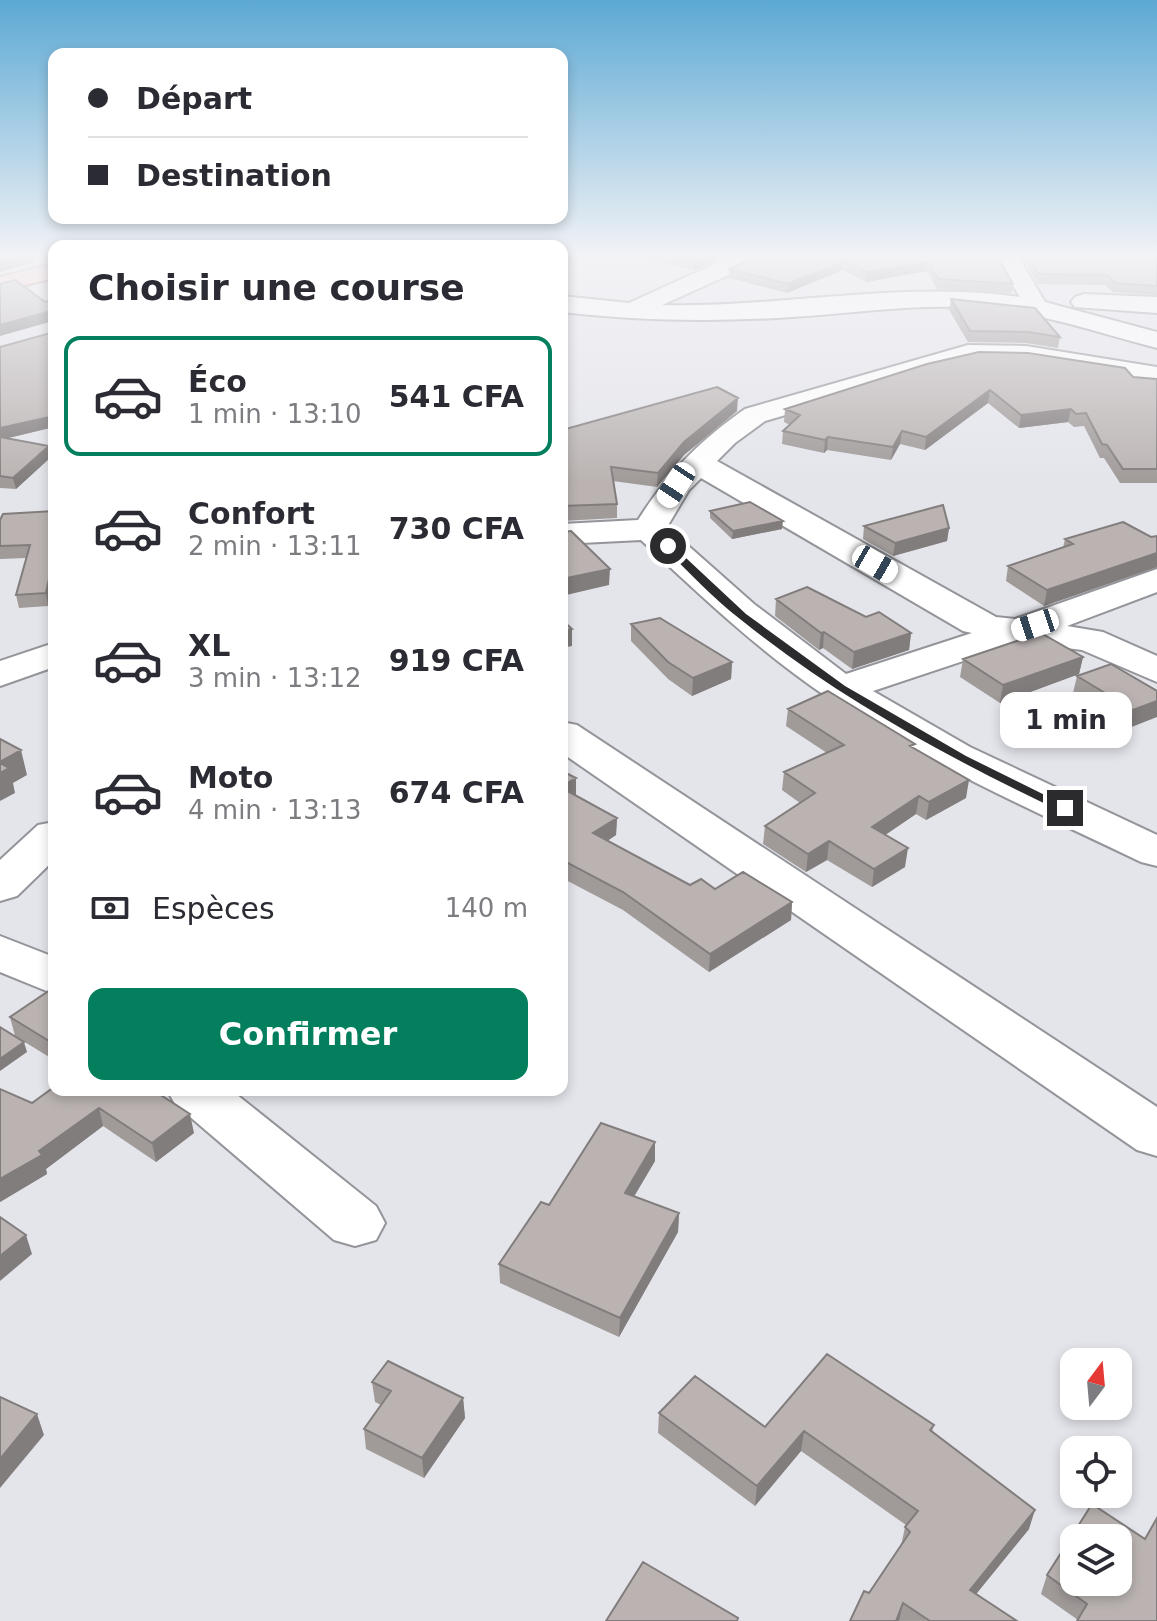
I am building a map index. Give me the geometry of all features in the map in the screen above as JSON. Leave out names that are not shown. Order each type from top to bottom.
[{"type":"street","points":[[994,332],[1157,360]]},
{"type":"street","points":[[1129,332],[1157,340]]},
{"type":"street","points":[[649,529],[676,485],[724,437],[755,415],[968,353],[1026,354],[1157,375]]},
{"type":"street","points":[[698,463],[976,623],[1090,640],[1157,670]]},
{"type":"street","points":[[568,534],[649,529],[742,616],[841,689],[962,759],[1157,852]]},
{"type":"street","points":[[841,689],[1018,631],[1157,580]]},
{"type":"street","points":[[0,674],[48,656]]},
{"type":"street","points":[[568,738],[1157,1135]]},
{"type":"street","points":[[0,886],[48,841]]},
{"type":"street","points":[[0,952],[48,974]]},
{"type":"street","points":[[201,1096],[355,1223]]},
{"type":"building","points":[[1008,332],[1055,332],[1060,337]]},
{"type":"building","points":[[48,334],[48,417],[0,428],[0,347]]},
{"type":"building","points":[[979,352],[1028,353],[1125,368],[1133,377],[1157,379],[1157,469],[1123,469],[1107,445],[1102,444],[1086,413],[1076,414],[1071,409],[1021,415],[990,390],[926,437],[902,431],[893,447],[828,437],[825,440],[783,431],[800,415],[785,409],[927,364]]},
{"type":"building","points":[[717,387],[738,398],[684,442],[658,473],[611,467],[617,504],[568,506],[568,428]]},
{"type":"building","points":[[0,437],[48,446],[13,478],[0,476]]},
{"type":"building","points":[[750,502],[783,521],[733,531],[710,511]]},
{"type":"building","points":[[943,505],[949,528],[895,543],[864,526]]},
{"type":"building","points":[[48,511],[46,593],[16,595],[30,545],[0,546],[0,520],[3,514]]},
{"type":"building","points":[[1123,522],[1151,537],[1157,536],[1157,553],[1047,590],[1008,566],[1073,544],[1065,539]]},
{"type":"building","points":[[568,531],[571,531],[610,569],[568,578]]},
{"type":"building","points":[[807,587],[866,617],[879,612],[911,633],[854,652],[821,633],[776,599]]},
{"type":"building","points":[[660,618],[732,662],[693,678],[668,662],[631,624]]},
{"type":"building","points":[[1041,633],[1083,657],[1003,685],[963,659]]},
{"type":"building","points":[[1111,664],[1157,691],[1157,701],[1133,710],[1077,676]]},
{"type":"building","points":[[828,691],[915,744],[910,746],[969,780],[929,802],[919,796],[872,827],[908,848],[874,869],[829,841],[808,854],[765,826],[815,793],[784,772],[844,745],[788,709]]},
{"type":"building","points":[[0,739],[21,750],[0,762]]},
{"type":"building","points":[[0,763],[9,768],[0,773]]},
{"type":"building","points":[[568,791],[617,818],[593,833],[690,885],[701,879],[715,889],[743,872],[792,902],[710,954],[623,892],[568,863]]},
{"type":"building","points":[[48,992],[48,1040],[10,1017]]},
{"type":"building","points":[[0,1027],[24,1042],[0,1059]]},
{"type":"building","points":[[0,1089],[32,1103],[48,1091],[48,1096],[162,1096],[190,1114],[152,1143],[99,1108],[39,1151],[42,1155],[0,1179]]},
{"type":"building","points":[[601,1123],[655,1142],[625,1193],[679,1213],[620,1318],[499,1264],[541,1202],[549,1205]]},
{"type":"building","points":[[0,1217],[26,1235],[0,1256]]},
{"type":"building","points":[[827,1354],[934,1425],[930,1430],[1035,1510],[970,1590],[1017,1621],[930,1621],[903,1603],[896,1621],[850,1621],[864,1591],[869,1593],[910,1532],[905,1527],[918,1511],[804,1431],[757,1486],[659,1413],[695,1376],[765,1427]]},
{"type":"building","points":[[388,1361],[463,1398],[422,1458],[364,1429],[391,1391],[372,1382]]},
{"type":"building","points":[[0,1397],[37,1414],[0,1459]]},
{"type":"building","points":[[1089,1508],[1098,1508],[1122,1524],[1079,1524]]},
{"type":"building","points":[[1157,1518],[1157,1621],[1077,1621],[1087,1604],[1076,1596],[1132,1596],[1132,1530],[1145,1539]]},
{"type":"building","points":[[1060,1554],[1060,1584],[1047,1575]]},
{"type":"building","points":[[643,1562],[738,1618],[737,1621],[606,1621]]},
{"type":"route","points":[[668,546],[742,616],[841,689],[962,759],[1065,808]]}]
